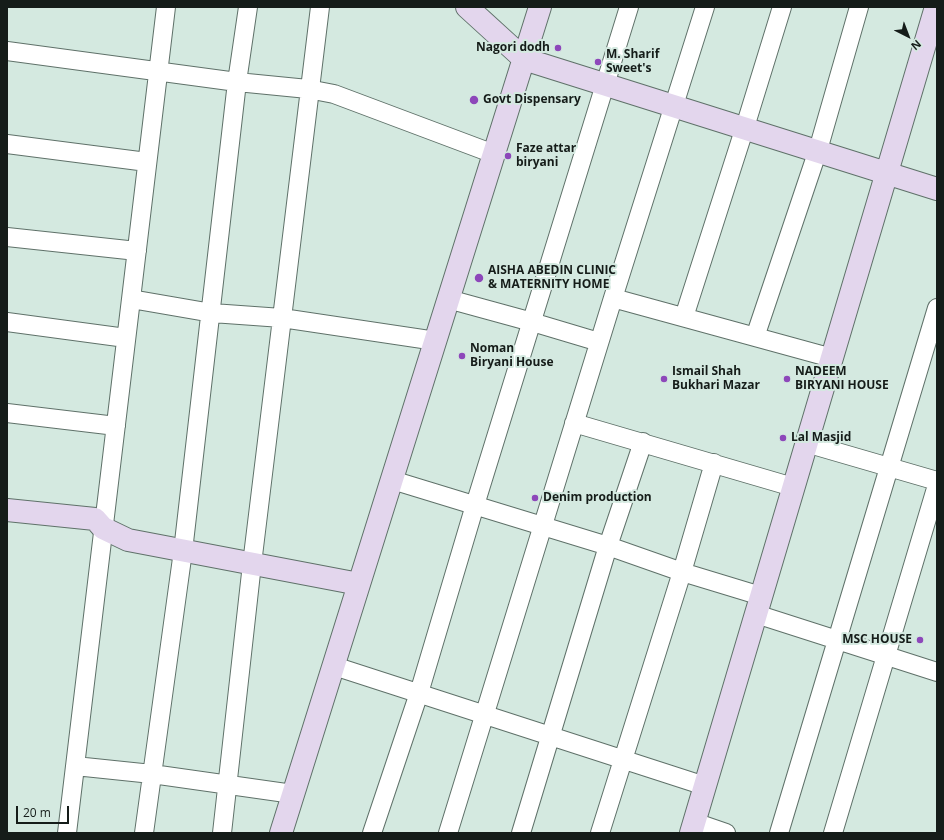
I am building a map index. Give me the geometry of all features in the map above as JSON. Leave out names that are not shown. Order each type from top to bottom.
[{"type":"street","points":[[67,833],[166,7]]},
{"type":"street","points":[[144,833],[183,551],[212,312],[237,82],[248,7]]},
{"type":"street","points":[[222,833],[308,89],[320,7]]},
{"type":"street","points":[[467,7],[524,59],[672,106],[745,127],[937,189]]},
{"type":"street","points":[[281,833],[540,7]]},
{"type":"street","points":[[372,833],[419,693],[475,505],[629,7]]},
{"type":"street","points":[[448,833],[672,106],[705,7]]},
{"type":"street","points":[[684,317],[782,7]]},
{"type":"street","points":[[755,337],[818,150],[859,7]]},
{"type":"street","points":[[726,833],[692,828],[936,7]]},
{"type":"street","points":[[7,51],[237,82],[308,89],[334,94],[494,154]]},
{"type":"street","points":[[7,144],[147,162]]},
{"type":"street","points":[[7,237],[137,251]]},
{"type":"street","points":[[613,298],[832,358]]},
{"type":"street","points":[[131,299],[212,312],[282,318],[436,341]]},
{"type":"street","points":[[448,299],[599,342]]},
{"type":"street","points":[[779,833],[888,466],[937,308]]},
{"type":"street","points":[[7,322],[126,338]]},
{"type":"street","points":[[7,413],[116,426]]},
{"type":"street","points":[[574,423],[793,487]]},
{"type":"street","points":[[521,833],[608,546],[643,442]]},
{"type":"street","points":[[806,443],[937,481]]},
{"type":"street","points":[[600,833],[682,572],[714,463]]},
{"type":"street","points":[[392,480],[608,546],[682,572],[837,641],[937,672]]},
{"type":"street","points":[[834,833],[937,484]]},
{"type":"street","points":[[7,510],[95,519],[104,528],[128,540],[359,584]]},
{"type":"street","points":[[334,666],[705,786]]},
{"type":"street","points":[[75,766],[152,774],[294,794]]},
{"type":"place","name":"Nagori dodh","points":[[558,48]]},
{"type":"place","name":"M. Sharif Sweet's","points":[[598,62]]},
{"type":"place","name":"Govt Dispensary","points":[[474,100]]},
{"type":"place","name":"Faze attar biryani","points":[[508,156]]},
{"type":"place","name":"AISHA ABEDIN CLINIC & MATERNITY HOME","points":[[479,278]]},
{"type":"place","name":"Noman Biryani House","points":[[462,356]]},
{"type":"place","name":"Ismail Shah Bukhari Mazar","points":[[664,379]]},
{"type":"place","name":"NADEEM BIRYANI HOUSE","points":[[787,379]]},
{"type":"place","name":"Lal Masjid","points":[[783,438]]},
{"type":"place","name":"Denim production","points":[[535,498]]},
{"type":"place","name":"MSC HOUSE","points":[[920,640]]}]
